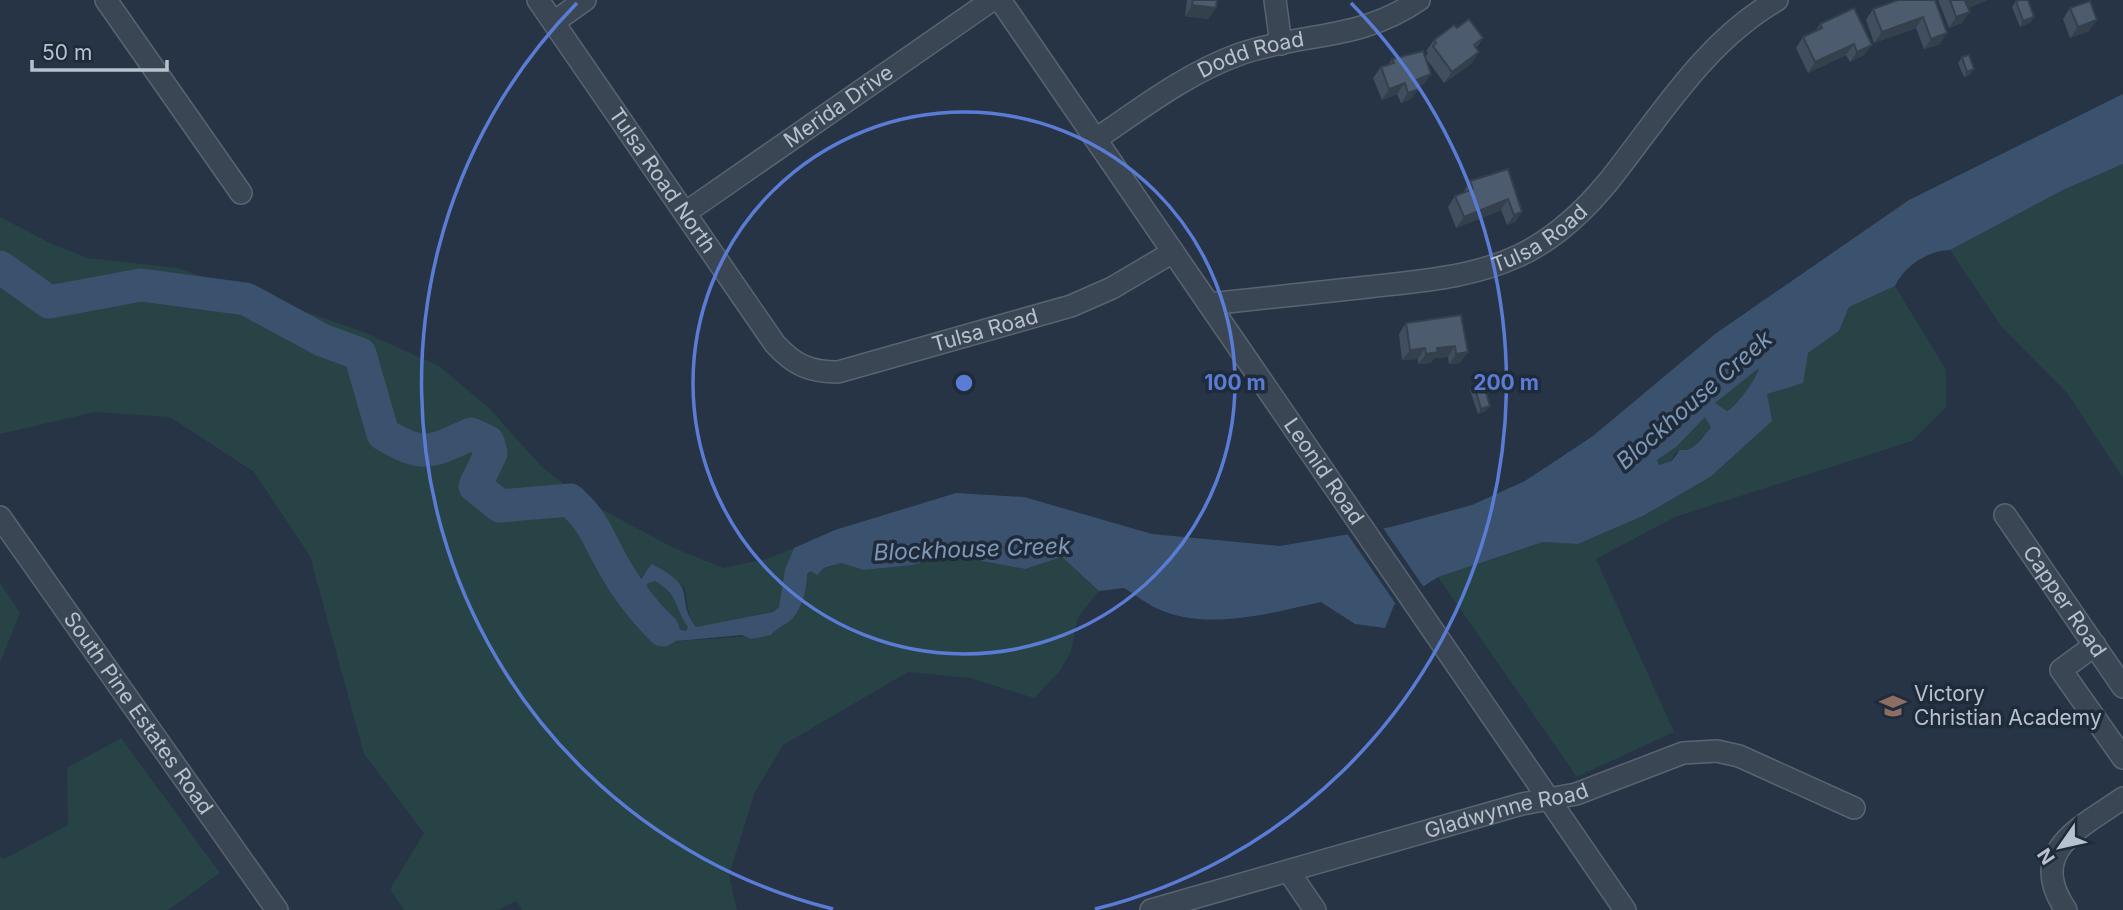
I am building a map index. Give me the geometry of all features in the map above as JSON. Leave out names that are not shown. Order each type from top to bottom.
[{"type":"street","points":[[106,0],[242,193]]},
{"type":"street","name":"Tulsa Road North","points":[[538,0],[788,359]]},
{"type":"street","points":[[554,22],[585,0]]},
{"type":"street","name":"Merida Drive","points":[[685,213],[992,0]]},
{"type":"street","name":"Leonid Road","points":[[1000,0],[1625,910]]},
{"type":"street","points":[[1275,0],[1281,44]]},
{"type":"street","name":"Dodd Road","points":[[1096,139],[1200,71],[1241,54],[1367,26],[1400,13],[1419,0]]},
{"type":"street","name":"Tulsa Road","points":[[1209,304],[1440,279],[1494,266],[1520,256],[1544,242],[1587,205],[1707,55],[1730,32],[1777,0]]},
{"type":"street","name":"Tulsa Road","points":[[788,359],[803,368],[838,372],[1071,306],[1112,288],[1173,252]]},
{"type":"street","name":"Capper Road","points":[[2005,515],[2123,687]]},
{"type":"street","name":"South Pine Estates Road","points":[[0,517],[277,910]]},
{"type":"street","points":[[2095,645],[2061,670],[2123,758]]},
{"type":"street","name":"Gladwynne Road","points":[[1151,910],[1549,799],[1576,794],[1682,753],[1717,751],[1738,756],[1854,808]]},
{"type":"street","points":[[2066,910],[2052,883],[2056,851],[2065,839],[2123,798]]},
{"type":"street","points":[[1289,873],[1315,910]]},
{"type":"green space","points":[[2123,164],[2123,478],[2068,394],[2001,326],[1950,250],[2063,190]]},
{"type":"green space","points":[[0,217],[52,244],[88,258],[177,268],[361,331],[439,366],[489,408],[542,467],[586,501],[672,547],[723,568],[767,559],[794,548],[785,569],[779,607],[773,612],[696,627],[690,619],[684,586],[645,571],[633,598],[676,641],[771,635],[791,620],[800,608],[807,574],[812,571],[817,575],[824,569],[841,563],[864,570],[913,565],[944,554],[1025,569],[1062,557],[1099,591],[1078,617],[1071,651],[1060,671],[1034,698],[970,678],[908,672],[783,745],[755,792],[729,875],[737,910],[522,910],[516,901],[498,910],[404,910],[390,889],[424,833],[364,754],[310,556],[254,472],[170,417],[95,412],[0,434]]},
{"type":"green space","points":[[1895,286],[1946,370],[1946,407],[1912,441],[1675,517],[1596,559],[1674,732],[1577,777],[1438,577],[1543,542],[1578,544],[1643,516],[1710,477],[1767,394],[1808,353],[1839,331],[1849,307]]},
{"type":"green space","points":[[1760,367],[1746,392],[1731,408],[1727,411],[1714,403]]},
{"type":"green space","points":[[1705,416],[1711,428],[1697,446],[1675,453],[1672,461],[1660,466],[1657,460],[1676,447]]},
{"type":"green space","points":[[655,581],[669,592],[688,627],[686,631],[670,627],[670,618],[656,618],[643,596],[647,584]]},
{"type":"green space","points":[[0,583],[20,613],[0,663]]},
{"type":"green space","points":[[121,738],[220,873],[168,910],[0,910],[0,857],[4,859],[68,825],[67,768]]},
{"type":"water","points":[[2123,94],[2123,164],[2063,190],[1950,250],[1918,260],[1904,272],[1895,286],[1849,307],[1839,331],[1808,353],[1803,383],[1767,394],[1772,421],[1710,477],[1643,516],[1578,544],[1543,542],[1438,577],[1394,605],[1385,628],[1355,624],[1321,602],[1238,618],[1196,619],[1156,608],[1124,588],[1099,591],[1062,557],[1025,569],[944,554],[913,565],[864,570],[841,563],[824,568],[817,575],[811,571],[807,574],[802,603],[793,618],[771,635],[751,639],[742,635],[676,641],[662,637],[630,613],[638,587],[652,564],[677,580],[682,587],[686,608],[696,627],[773,612],[779,607],[785,569],[794,548],[835,530],[956,493],[1024,497],[1152,534],[1280,546],[1391,527],[1472,505],[1525,481],[1593,436],[1715,334],[1909,200]],"holes":[[[1759,368],[1741,398],[1731,408],[1727,411],[1715,403]],[[1705,417],[1711,428],[1698,443],[1686,450],[1680,450],[1672,461],[1659,465],[1657,460],[1676,447]],[[655,581],[669,592],[688,627],[686,631],[670,627],[666,613],[661,620],[644,595],[647,584]]]},
{"type":"pier","points":[[1381,525],[1425,589],[1398,607],[1346,532]]},
{"type":"building","points":[[1193,0],[1217,0],[1216,8],[1192,5]]},
{"type":"building","points":[[1898,0],[1935,0],[1947,33],[1931,39],[1923,17],[1882,32],[1873,9]]},
{"type":"building","points":[[1950,0],[1968,0],[1965,1],[1970,12],[1956,17]]},
{"type":"building","points":[[2028,0],[2034,17],[2023,21],[2016,1]]},
{"type":"building","points":[[2090,1],[2097,20],[2078,27],[2070,8]]},
{"type":"building","points":[[1854,8],[1872,45],[1857,52],[1854,44],[1815,62],[1803,37],[1822,28],[1820,24]]},
{"type":"building","points":[[1469,19],[1483,38],[1474,45],[1479,52],[1452,72],[1433,46],[1436,43],[1434,40],[1454,25],[1457,28]]},
{"type":"building","points":[[1423,51],[1431,74],[1416,80],[1419,89],[1408,93],[1405,83],[1389,89],[1381,67],[1394,63],[1392,59]]},
{"type":"building","points":[[1969,55],[1974,69],[1967,72],[1962,57]]},
{"type":"building","points":[[1508,169],[1522,212],[1514,215],[1508,199],[1464,217],[1455,196],[1473,189],[1470,181]]},
{"type":"building","points":[[1461,315],[1468,352],[1456,354],[1455,346],[1437,348],[1438,352],[1426,354],[1425,348],[1410,350],[1406,323]]},
{"type":"building","points":[[1483,382],[1490,406],[1481,409],[1474,385]]},
{"type":"waterway","name":"Blockhouse Creek","points":[[0,267],[49,302],[141,285],[246,299],[322,340],[360,354],[383,434],[418,450],[436,449],[471,434],[488,442],[491,453],[475,486],[500,506],[570,500],[589,521],[627,587],[663,630]]},
{"type":"place","name":"Victory Christian Academy","points":[[1893,706]]}]
